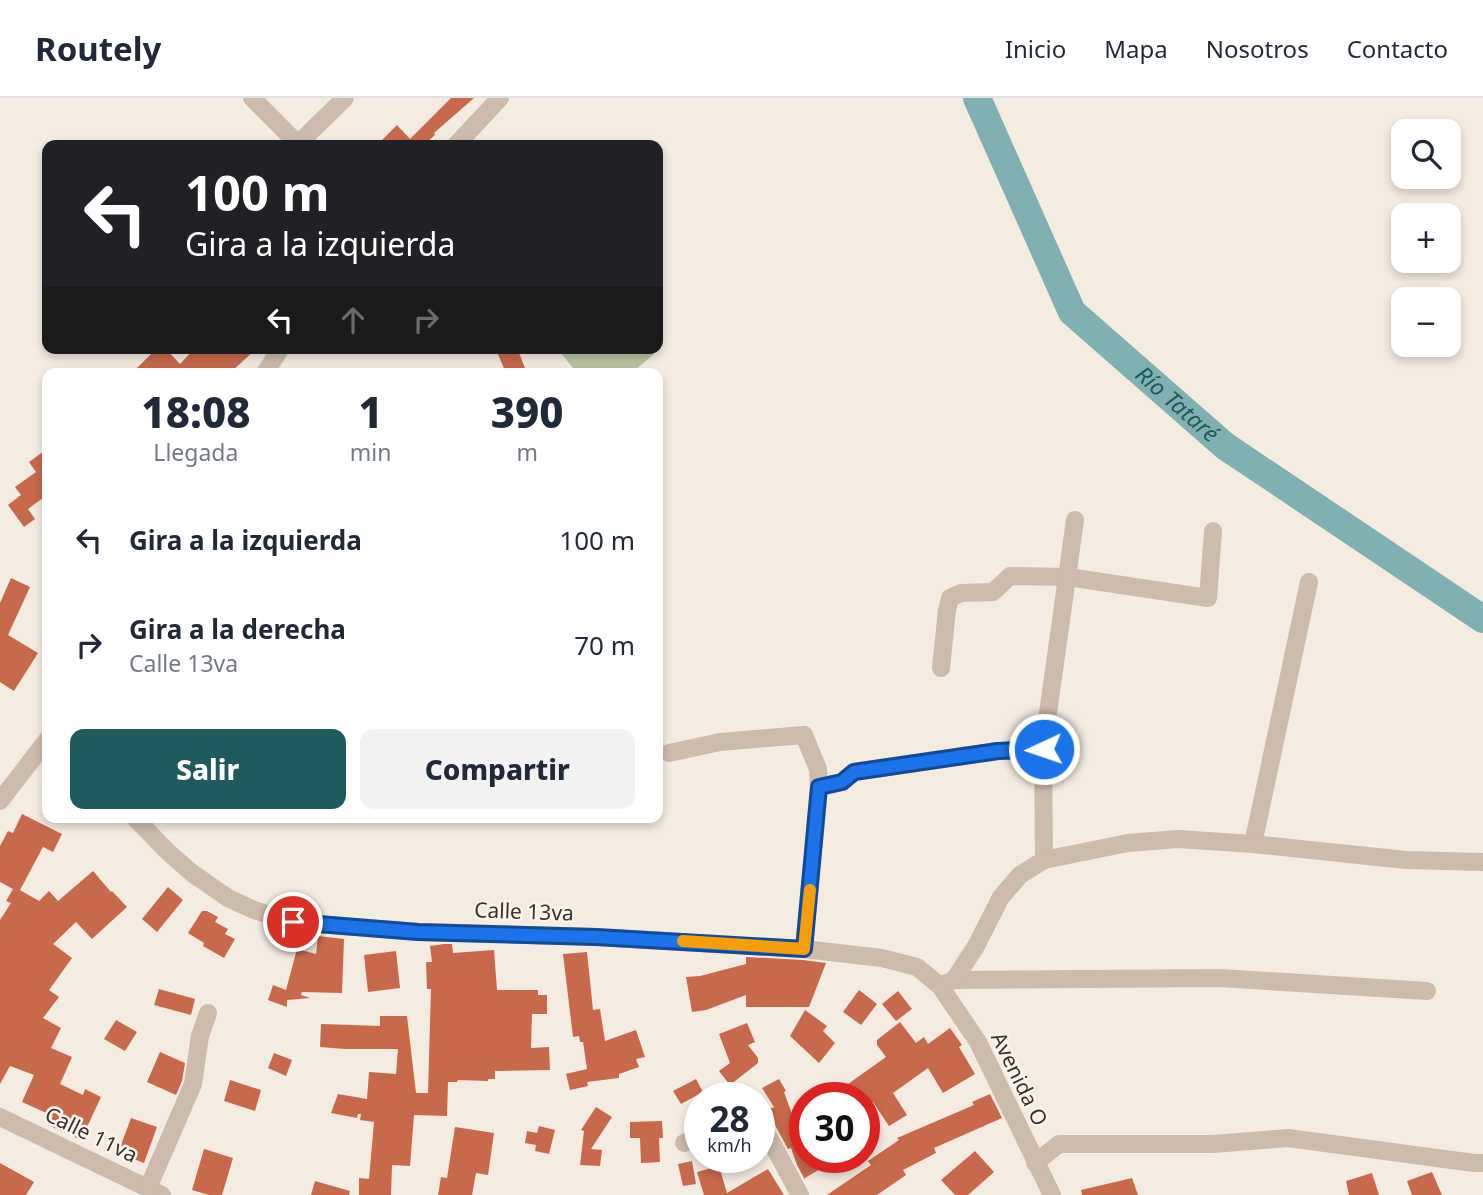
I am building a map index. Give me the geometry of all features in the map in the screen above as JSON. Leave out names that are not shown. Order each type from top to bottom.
[{"type":"street","points":[[252,98],[292,140]]},
{"type":"street","points":[[302,140],[345,98]]},
{"type":"street","points":[[461,140],[499,98]]},
{"type":"street","points":[[1044,860],[1044,749],[1075,520]]},
{"type":"street","points":[[941,668],[950,598],[961,593],[993,592],[1010,576],[1068,577],[1208,598],[1213,531]]},
{"type":"street","points":[[1253,844],[1309,582]]},
{"type":"street","points":[[669,753],[720,742],[804,735],[818,769],[819,787],[804,949]]},
{"type":"street","points":[[0,801],[42,746]]},
{"type":"street","points":[[819,787],[842,782],[854,772],[998,751],[1044,749]]},
{"type":"street","name":"Calle 13va","points":[[140,823],[192,873],[228,898],[254,910],[293,922],[418,932],[596,937],[804,949],[882,958],[917,967],[947,983]]},
{"type":"street","points":[[947,983],[976,946],[1001,897],[1020,875],[1044,860],[1128,843],[1178,839],[1406,860],[1483,862]]},
{"type":"street","points":[[947,983],[1220,978],[1427,991]]},
{"type":"street","name":"Avenida O","points":[[947,983],[1052,1195]]},
{"type":"street","points":[[155,1191],[193,1084],[200,1036],[208,1013]]},
{"type":"street","name":"Calle 11va","points":[[0,1117],[155,1191]]},
{"type":"street","points":[[1035,1163],[1059,1144],[1214,1144],[1288,1138],[1483,1163]]},
{"type":"street","points":[[775,1149],[800,1195]]},
{"type":"green space","points":[[562,354],[654,354],[637,368],[573,368]]},
{"type":"building","points":[[451,98],[474,98],[430,140],[382,140],[397,125],[410,139]]},
{"type":"building","points":[[151,354],[171,354],[180,364],[189,354],[251,354],[235,368],[137,368]]},
{"type":"building","points":[[498,354],[519,354],[525,368],[504,368]]},
{"type":"building","points":[[42,453],[42,499],[28,509],[35,519],[24,527],[8,505],[21,495],[15,487],[36,472],[29,462]]},
{"type":"building","points":[[11,578],[30,587],[8,635],[38,653],[14,691],[0,682],[0,603]]},
{"type":"building","points":[[22,814],[62,834],[53,852],[43,847],[20,890],[39,901],[49,891],[58,901],[93,871],[127,907],[92,939],[76,922],[53,944],[72,958],[49,990],[59,997],[43,1018],[61,1028],[51,1048],[72,1057],[60,1084],[83,1095],[85,1089],[101,1097],[81,1140],[48,1125],[53,1116],[22,1102],[34,1075],[10,1066],[0,1084],[0,920],[11,903],[6,901],[13,889],[0,882],[0,846],[8,831],[13,833]]},
{"type":"building","points":[[168,887],[183,900],[157,932],[142,919]]},
{"type":"building","points":[[202,911],[218,917],[215,922],[228,929],[225,934],[235,939],[224,958],[203,946],[204,943],[188,933]]},
{"type":"building","points":[[318,936],[344,939],[342,993],[302,992],[301,995],[310,998],[287,1000],[287,1007],[268,1000],[273,985],[286,990],[297,949],[316,954]]},
{"type":"building","points":[[452,944],[453,953],[494,950],[497,990],[538,990],[538,995],[547,995],[547,1014],[532,1014],[531,1048],[549,1047],[550,1070],[495,1071],[495,1079],[488,1081],[448,1082],[447,1116],[414,1115],[410,1166],[392,1165],[391,1195],[359,1195],[359,1178],[369,1179],[374,1122],[360,1120],[361,1114],[358,1114],[357,1118],[331,1113],[338,1094],[367,1099],[369,1072],[396,1074],[398,1049],[320,1047],[321,1024],[380,1026],[380,1016],[407,1016],[416,1093],[428,1093],[431,989],[427,989],[426,962],[432,962],[430,946]]},
{"type":"building","points":[[396,951],[400,988],[368,992],[364,955]]},
{"type":"building","points":[[587,952],[593,1010],[600,1009],[605,1041],[636,1030],[645,1057],[636,1059],[639,1067],[619,1074],[619,1078],[587,1082],[588,1086],[570,1090],[566,1074],[587,1069],[583,1042],[580,1042],[579,1036],[573,1037],[563,954]]},
{"type":"building","points":[[746,957],[826,963],[809,1007],[746,1007],[746,995],[706,1010],[692,1012],[686,977],[746,964]]},
{"type":"building","points":[[159,989],[195,999],[191,1015],[154,1005]]},
{"type":"building","points":[[859,990],[877,1004],[861,1025],[843,1012]]},
{"type":"building","points":[[898,991],[912,1009],[896,1021],[882,1004]]},
{"type":"building","points":[[805,1010],[827,1026],[823,1031],[835,1043],[819,1063],[790,1036]]},
{"type":"building","points":[[116,1020],[137,1032],[125,1051],[104,1039]]},
{"type":"building","points":[[900,1022],[916,1043],[924,1037],[928,1044],[950,1028],[962,1045],[959,1047],[975,1074],[943,1093],[928,1068],[893,1093],[907,1115],[889,1126],[880,1112],[880,1082],[851,1082],[886,1057],[877,1045],[877,1040]]},
{"type":"building","points":[[747,1023],[755,1042],[748,1045],[758,1058],[758,1063],[734,1082],[728,1082],[719,1071],[730,1063],[719,1034]]},
{"type":"building","points":[[160,1052],[185,1063],[176,1095],[147,1082]]},
{"type":"building","points":[[274,1053],[292,1060],[286,1076],[268,1068]]},
{"type":"building","points":[[779,1079],[786,1091],[784,1092],[789,1106],[788,1149],[775,1124],[773,1082]]},
{"type":"building","points":[[230,1080],[261,1090],[255,1111],[224,1101]]},
{"type":"building","points":[[684,1085],[684,1102],[681,1104],[673,1091]]},
{"type":"building","points":[[990,1094],[1002,1118],[934,1148],[936,1153],[903,1170],[906,1175],[877,1195],[827,1195],[859,1173],[880,1173],[880,1153],[899,1140],[897,1138],[974,1105],[972,1102]]},
{"type":"building","points":[[596,1107],[612,1117],[591,1149],[602,1150],[600,1166],[580,1165],[584,1131],[581,1130]]},
{"type":"building","points":[[131,1118],[157,1127],[144,1163],[118,1153]]},
{"type":"building","points":[[662,1121],[663,1138],[659,1138],[660,1162],[641,1163],[640,1138],[630,1138],[630,1122]]},
{"type":"building","points":[[539,1126],[555,1130],[549,1154],[535,1151],[536,1145],[525,1143],[527,1131],[537,1133]]},
{"type":"building","points":[[455,1127],[494,1133],[488,1175],[476,1173],[472,1195],[438,1195],[441,1177],[447,1178]]},
{"type":"building","points":[[204,1149],[233,1158],[222,1195],[209,1195],[192,1190]]},
{"type":"building","points":[[975,1151],[994,1172],[968,1195],[955,1195],[941,1180]]},
{"type":"building","points":[[0,1163],[34,1182],[26,1195],[0,1195]]},
{"type":"building","points":[[684,1163],[684,1173],[694,1173],[696,1184],[683,1186],[678,1164]]},
{"type":"building","points":[[1432,1172],[1442,1195],[1412,1195],[1407,1181]]},
{"type":"building","points":[[697,1173],[721,1173],[727,1193],[761,1173],[770,1173],[784,1195],[704,1195]]},
{"type":"building","points":[[801,1173],[813,1173],[805,1178]]},
{"type":"building","points":[[1372,1173],[1379,1195],[1349,1195],[1346,1181]]},
{"type":"building","points":[[1132,1178],[1138,1195],[1082,1195],[1081,1190]]},
{"type":"building","points":[[315,1181],[350,1191],[349,1195],[311,1195]]},
{"type":"waterway","name":"Río Tataré","points":[[977,98],[1072,312],[1225,446],[1483,619]]},
{"type":"slow traffic","points":[[683,941],[804,949],[810,890]]},
{"type":"route","points":[[293,922],[418,932],[596,937],[804,949],[819,787],[842,782],[854,772],[998,751],[1044,749]]}]
